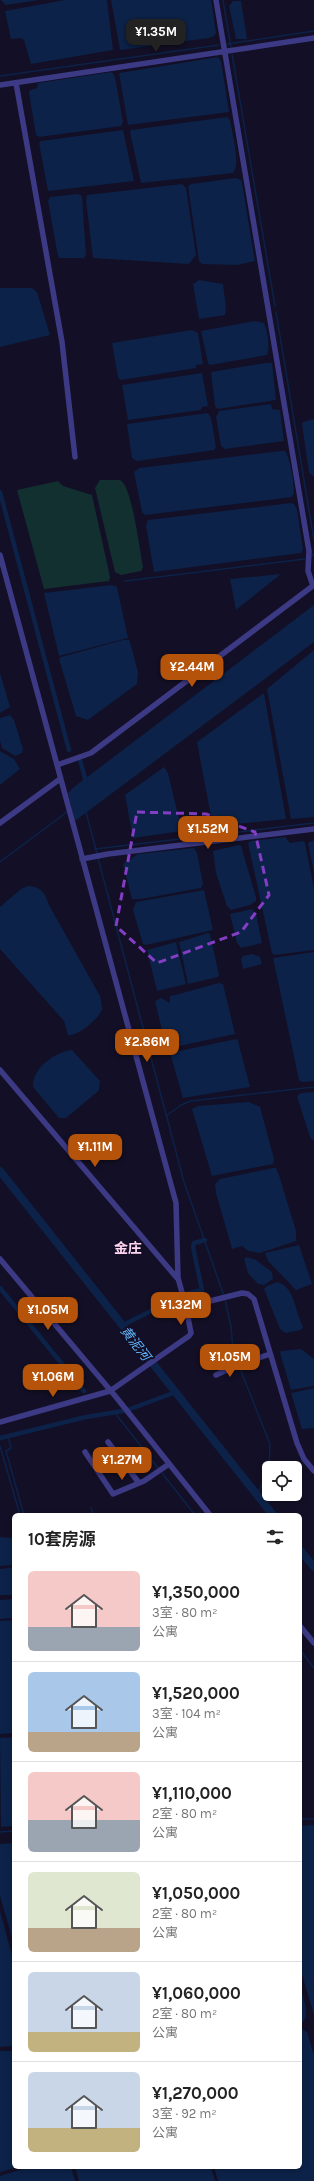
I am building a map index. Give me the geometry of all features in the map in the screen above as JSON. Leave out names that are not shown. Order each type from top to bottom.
[{"type":"street","points":[[57,765],[91,753],[314,586],[308,571],[309,552],[216,0]]},
{"type":"street","points":[[0,86],[314,38]]},
{"type":"street","points":[[16,83],[62,342],[75,457]]},
{"type":"street","points":[[0,555],[176,1203],[178,1278],[191,1333],[177,1346],[138,1374],[110,1391],[0,1422]]},
{"type":"street","points":[[0,823],[60,779]]},
{"type":"street","points":[[82,859],[314,829]]},
{"type":"street","points":[[0,1070],[178,1278]]},
{"type":"street","points":[[0,1260],[110,1391],[208,1513]]},
{"type":"street","points":[[186,1307],[235,1294],[248,1294],[254,1299],[300,1452],[314,1471]]},
{"type":"street","points":[[216,1375],[242,1363],[270,1354]]},
{"type":"street","points":[[108,1442],[139,1483]]},
{"type":"street","points":[[85,1452],[113,1494],[139,1483],[169,1464]]},
{"type":"street","points":[[302,1628],[314,1643]]},
{"type":"highlighted area","points":[[137,812],[206,814],[255,832],[269,895],[241,932],[157,963],[116,926],[129,864]]},
{"type":"green space","points":[[100,480],[120,480],[124,485],[132,506],[135,520],[143,567],[141,571],[121,575],[115,572],[95,488]]},
{"type":"green space","points":[[58,481],[63,486],[92,495],[110,577],[109,581],[44,589],[17,490]]},
{"type":"water","points":[[1,0],[39,0],[6,5]]},
{"type":"water","points":[[65,0],[107,0],[113,50],[31,64],[24,40],[21,38],[11,39],[5,11]]},
{"type":"water","points":[[111,0],[211,0],[216,33],[214,36],[209,38],[120,50]]},
{"type":"water","points":[[233,1],[241,1],[247,39],[236,39],[229,6]]},
{"type":"water","points":[[218,57],[221,61],[229,112],[128,125],[119,73]]},
{"type":"water","points":[[112,72],[115,77],[123,122],[121,126],[39,137],[36,135],[29,93],[30,90],[37,88],[38,83]]},
{"type":"water","points":[[227,117],[230,120],[236,156],[235,169],[233,173],[141,183],[130,132],[131,130]]},
{"type":"water","points":[[123,130],[134,181],[48,191],[39,143],[41,141]]},
{"type":"water","points":[[236,178],[241,180],[242,183],[255,261],[237,265],[202,264],[199,261],[188,186],[191,184]]},
{"type":"water","points":[[182,184],[186,188],[196,255],[189,264],[93,258],[86,201],[87,195]]},
{"type":"water","points":[[78,194],[82,196],[86,255],[84,258],[59,258],[48,201],[50,197]]},
{"type":"water","points":[[199,280],[223,284],[226,308],[225,315],[199,319],[193,284]]},
{"type":"water","points":[[0,288],[32,288],[37,292],[50,335],[0,347]]},
{"type":"water","points":[[255,321],[264,323],[268,343],[267,355],[210,365],[208,363],[201,331]]},
{"type":"water","points":[[192,330],[198,333],[203,364],[196,365],[196,368],[121,380],[118,377],[112,343]]},
{"type":"water","points":[[272,363],[276,400],[218,409],[215,406],[211,372]]},
{"type":"water","points":[[202,373],[208,406],[202,407],[201,410],[128,420],[122,385]]},
{"type":"water","points":[[271,404],[272,409],[280,410],[284,441],[225,449],[221,446],[216,417],[219,411]]},
{"type":"water","points":[[208,413],[211,418],[216,447],[214,450],[137,461],[132,458],[127,424]]},
{"type":"water","points":[[314,419],[314,477],[309,473],[302,424],[303,422]]},
{"type":"water","points":[[285,451],[291,467],[294,489],[292,497],[145,515],[142,512],[134,472],[139,468]]},
{"type":"water","points":[[291,503],[294,504],[297,509],[303,550],[301,553],[154,572],[146,526],[148,520]]},
{"type":"water","points":[[281,574],[236,610],[230,579]]},
{"type":"water","points":[[112,585],[117,587],[128,638],[59,656],[44,593]]},
{"type":"water","points":[[314,605],[314,642],[75,821],[68,793],[74,787]]},
{"type":"water","points":[[123,640],[129,640],[130,642],[138,672],[137,684],[88,720],[76,716],[59,659],[61,657]]},
{"type":"water","points":[[314,650],[314,817],[291,819],[267,689]]},
{"type":"water","points":[[0,673],[10,707],[0,713]]},
{"type":"water","points":[[264,693],[286,819],[215,826],[212,822],[197,742]]},
{"type":"water","points":[[10,715],[14,720],[23,749],[22,753],[15,756],[2,748],[0,741],[0,718]]},
{"type":"water","points":[[0,751],[14,759],[20,769],[0,785]]},
{"type":"water","points":[[164,767],[168,773],[182,831],[133,838],[125,795]]},
{"type":"water","points":[[285,837],[290,843],[303,841],[305,843],[314,889],[314,950],[274,955],[272,953],[248,843],[251,841]]},
{"type":"water","points":[[314,840],[314,873],[308,843]]},
{"type":"water","points":[[239,845],[241,846],[256,901],[250,905],[231,910],[227,906],[216,873],[213,851]]},
{"type":"water","points":[[194,848],[197,853],[203,884],[201,888],[141,899],[132,899],[123,864],[138,854]]},
{"type":"water","points":[[28,886],[40,889],[46,897],[100,996],[102,1009],[100,1013],[88,1026],[72,1035],[68,1035],[64,1021],[0,949],[0,907],[21,889]]},
{"type":"water","points":[[204,890],[213,930],[146,945],[143,944],[133,910],[136,902]]},
{"type":"water","points":[[252,909],[256,914],[262,943],[241,948],[237,943],[230,914]]},
{"type":"water","points":[[208,933],[210,934],[219,975],[218,977],[188,984],[179,942]]},
{"type":"water","points":[[176,942],[186,984],[157,991],[147,950]]},
{"type":"water","points":[[314,952],[314,1081],[302,1082],[299,1080],[273,958]]},
{"type":"water","points":[[252,954],[260,957],[262,964],[243,969],[241,959],[243,956]]},
{"type":"water","points":[[219,983],[223,984],[235,1034],[170,1048],[166,1047],[155,1001],[161,998],[170,1003],[170,996]]},
{"type":"water","points":[[236,1039],[238,1041],[250,1087],[183,1098],[170,1053]]},
{"type":"water","points":[[72,1050],[100,1081],[99,1090],[66,1118],[59,1118],[33,1087],[34,1080],[40,1067],[46,1062],[65,1051]]},
{"type":"water","points":[[314,1092],[313,1140],[310,1137],[297,1096],[301,1093]]},
{"type":"water","points":[[249,1102],[260,1107],[274,1159],[273,1164],[212,1176],[192,1109],[198,1106]]},
{"type":"water","points":[[276,1168],[279,1175],[296,1231],[296,1241],[260,1253],[248,1251],[242,1246],[232,1249],[216,1193],[215,1184],[220,1179]]},
{"type":"water","points":[[299,1245],[312,1284],[296,1290],[268,1261],[265,1253]]},
{"type":"water","points":[[247,1257],[256,1260],[272,1272],[273,1279],[264,1285],[258,1284],[248,1273],[244,1259]]},
{"type":"water","points":[[277,1282],[288,1289],[291,1294],[303,1326],[301,1330],[285,1333],[280,1329],[264,1289],[267,1286]]},
{"type":"water","points":[[301,1349],[314,1359],[314,1386],[291,1390],[280,1353],[281,1351]]},
{"type":"water","points":[[314,1388],[314,1428],[302,1429],[291,1393]]},
{"type":"water","points":[[0,1537],[12,1538],[12,1565],[0,1566]]},
{"type":"water","points":[[12,1567],[12,1595],[0,1595],[0,1569]]},
{"type":"water","points":[[12,1599],[12,1618],[0,1619],[0,1600]]},
{"type":"water","points":[[12,1620],[12,1733],[0,1734],[0,1621]]},
{"type":"water","points":[[12,1737],[12,1826],[1,1827],[0,1738]]},
{"type":"water","points":[[314,1825],[314,2015],[302,1975],[302,1826]]},
{"type":"water","points":[[12,1843],[12,1937],[0,1896],[0,1844]]},
{"type":"water","points":[[0,1911],[12,1956],[12,2046],[0,2047]]},
{"type":"water","points":[[302,1994],[306,2009],[302,2022]]},
{"type":"water","points":[[302,2029],[307,2032],[314,2055],[314,2181],[218,2181],[215,2169],[302,2169]]},
{"type":"water","points":[[0,2051],[12,2051],[12,2169],[0,2172]]},
{"type":"water","points":[[23,2169],[72,2169],[75,2181],[0,2181],[0,2176]]},
{"type":"water","points":[[76,2169],[212,2169],[215,2181],[79,2181]]},
{"type":"waterway","points":[[223,0],[231,47]]},
{"type":"waterway","points":[[227,44],[314,31]]},
{"type":"waterway","points":[[0,76],[219,45]]},
{"type":"waterway","points":[[232,54],[275,306]]},
{"type":"waterway","points":[[276,312],[314,540]]},
{"type":"waterway","points":[[0,492],[69,750]]},
{"type":"waterway","points":[[125,581],[305,559]]},
{"type":"waterway","points":[[80,760],[85,783]]},
{"type":"waterway","points":[[0,862],[67,812]]},
{"type":"waterway","points":[[86,812],[97,854]]},
{"type":"waterway","points":[[95,849],[314,823]]},
{"type":"waterway","points":[[98,858],[184,1182],[224,1296]]},
{"type":"waterway","points":[[166,1116],[181,1105],[191,1101],[314,1087]]},
{"type":"waterway","name":"黄泥河","points":[[0,1171],[271,1513]]},
{"type":"waterway","points":[[187,1294],[202,1290],[193,1247],[194,1243],[205,1240]]},
{"type":"waterway","points":[[0,1288],[84,1391]]},
{"type":"waterway","points":[[123,1325],[179,1297]]},
{"type":"waterway","points":[[225,1300],[231,1326],[233,1351],[238,1362]]},
{"type":"waterway","points":[[239,1366],[270,1444],[269,1461]]},
{"type":"waterway","points":[[130,1409],[176,1392]]},
{"type":"waterway","points":[[0,1438],[86,1417],[123,1411]]},
{"type":"waterway","points":[[115,1413],[158,1468]]},
{"type":"waterway","points":[[8,1436],[11,1448],[6,1451],[23,1513]]},
{"type":"waterway","points":[[0,1446],[19,1513]]},
{"type":"waterway","points":[[162,1473],[193,1513]]},
{"type":"waterway","points":[[257,1495],[262,1484]]},
{"type":"waterway","points":[[91,1508],[93,1513]]},
{"type":"waterway","name":"黄泥河","points":[[302,1552],[314,1567]]},
{"type":"waterway","points":[[302,1653],[314,1668]]},
{"type":"waterway","points":[[302,1819],[314,1819]]},
{"type":"waterway","points":[[0,1832],[12,1831]]},
{"type":"district","name":"金庄","points":[[128,1248]]}]
